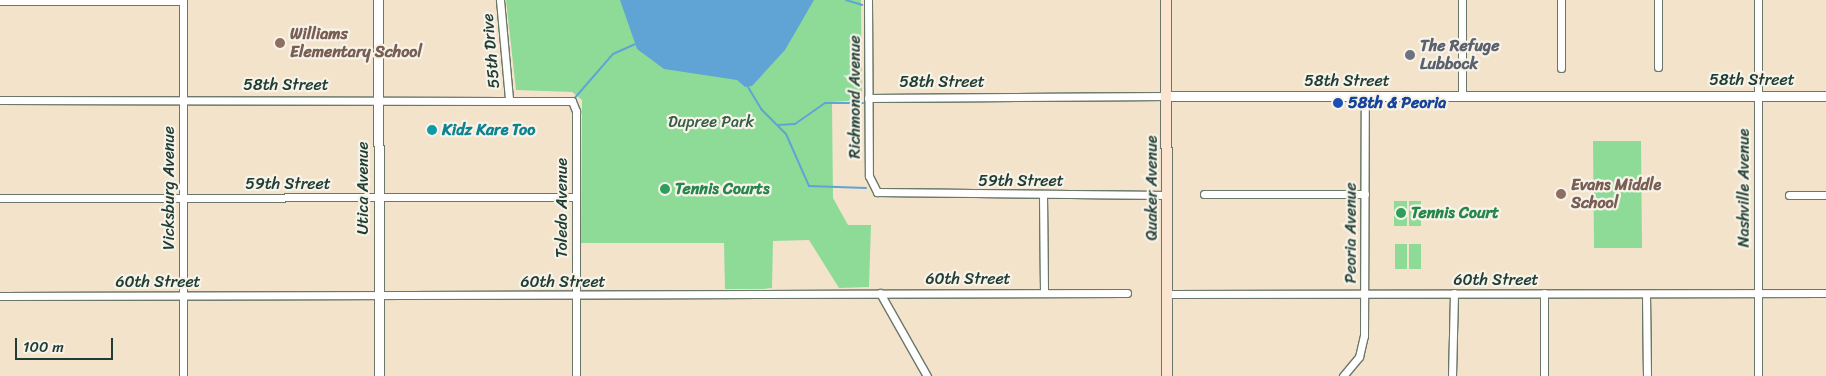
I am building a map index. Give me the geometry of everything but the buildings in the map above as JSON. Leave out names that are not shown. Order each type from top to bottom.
[{"type":"main road","name":"Quaker Avenue","points":[[1166,0],[1167,376]]},
{"type":"street","points":[[0,1],[183,0]]},
{"type":"street","name":"Vicksburg Avenue","points":[[183,0],[183,376]]},
{"type":"street","name":"Utica Avenue","points":[[378,0],[378,376]]},
{"type":"street","name":"55th Drive","points":[[500,0],[508,99]]},
{"type":"street","name":"Richmond Avenue","points":[[868,0],[870,182],[877,192]]},
{"type":"street","points":[[1462,0],[1462,96]]},
{"type":"street","points":[[1561,0],[1561,68]]},
{"type":"street","points":[[1658,0],[1658,67]]},
{"type":"street","name":"Nashville Avenue","points":[[1758,0],[1758,376]]},
{"type":"street","name":"Peoria Avenue","points":[[1343,376],[1352,367],[1363,348],[1365,293],[1365,96]]},
{"type":"street","name":"58th Street","points":[[868,98],[1826,96]]},
{"type":"street","name":"58th Street","points":[[0,100],[508,99],[572,101]]},
{"type":"street","name":"Toledo Avenue","points":[[572,101],[576,111],[576,376]]},
{"type":"street","name":"59th Street","points":[[877,192],[1167,194]]},
{"type":"street","points":[[1043,194],[1044,292]]},
{"type":"street","points":[[1204,194],[1365,194]]},
{"type":"street","points":[[1789,195],[1826,195]]},
{"type":"street","name":"59th Street","points":[[0,198],[576,197]]},
{"type":"street","points":[[880,293],[927,376]]},
{"type":"street","name":"60th Street","points":[[0,296],[575,296],[1127,293]]},
{"type":"street","points":[[1452,376],[1454,293]]},
{"type":"street","points":[[1544,293],[1544,376]]},
{"type":"street","name":"60th Street","points":[[1167,294],[1826,293]]},
{"type":"street","points":[[1646,294],[1647,376]]},
{"type":"green space","name":"Dupree Park","points":[[506,0],[861,0],[862,100],[832,102],[833,198],[848,225],[871,225],[869,287],[839,288],[809,240],[773,241],[772,288],[763,289],[725,289],[724,243],[581,243],[582,100],[572,92],[516,90]]},
{"type":"green space","points":[[1593,141],[1641,141],[1642,248],[1594,248]]},
{"type":"green space","name":"Tennis Court","points":[[1394,201],[1407,201],[1407,226],[1394,226]]},
{"type":"green space","name":"Tennis Court","points":[[1409,201],[1421,201],[1421,226],[1409,226]]},
{"type":"green space","name":"Tennis Court","points":[[1395,244],[1407,244],[1407,269],[1395,269]]},
{"type":"green space","name":"Tennis Court","points":[[1409,244],[1421,244],[1421,269],[1409,269]]},
{"type":"water","points":[[620,0],[814,0],[785,50],[752,86],[745,87],[737,80],[664,69],[637,49]]},
{"type":"waterway","points":[[846,0],[862,5]]},
{"type":"waterway","points":[[573,100],[613,54],[635,44]]},
{"type":"waterway","points":[[748,87],[761,109],[786,134],[809,186],[866,188]]},
{"type":"waterway","points":[[778,125],[795,124],[825,103],[863,103]]},
{"type":"place","name":"Williams Elementary School","points":[[280,43]]},
{"type":"place","name":"The Refuge Lubbock","points":[[1410,55]]},
{"type":"place","name":"58th & Peoria","points":[[1338,103]]},
{"type":"place","name":"Kidz Kare Too","points":[[432,130]]},
{"type":"place","name":"Tennis Courts","points":[[665,189]]},
{"type":"place","name":"Evans Middle School","points":[[1561,194]]},
{"type":"place","name":"Tennis Court","points":[[1401,213]]}]
